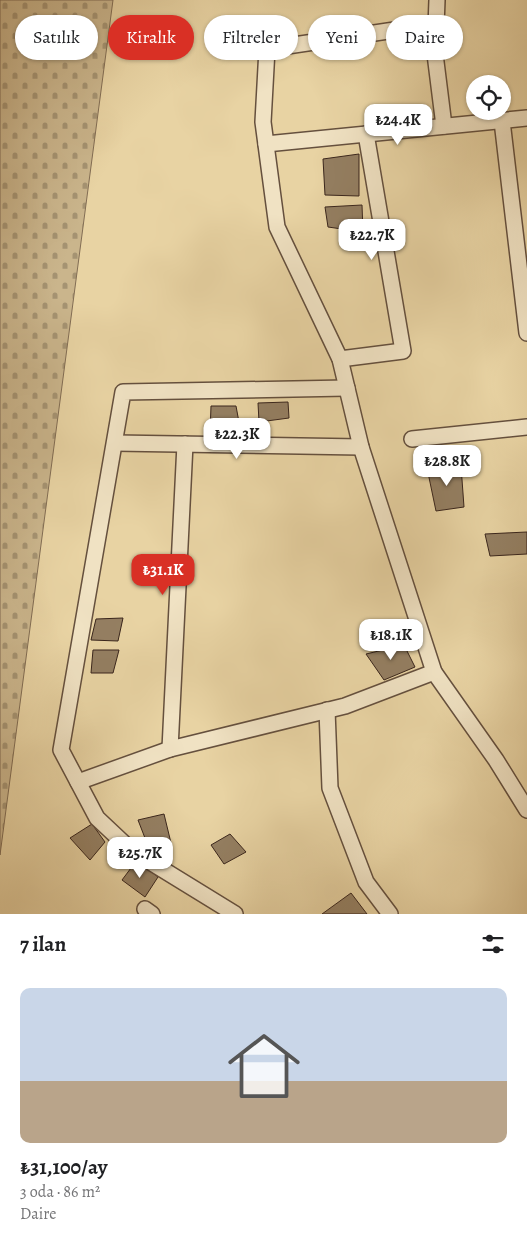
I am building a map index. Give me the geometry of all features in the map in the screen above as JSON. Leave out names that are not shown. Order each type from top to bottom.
[{"type":"street","points":[[436,15],[437,0]]},
{"type":"street","points":[[386,31],[267,49],[263,122],[277,227],[340,359],[361,447],[434,672],[496,760],[527,810]]},
{"type":"street","points":[[436,60],[444,126]]},
{"type":"street","points":[[266,144],[527,118]]},
{"type":"street","points":[[502,121],[526,324]]},
{"type":"street","points":[[340,359],[403,352],[366,134]]},
{"type":"street","points":[[235,914],[131,850],[97,818],[61,750],[124,392],[347,388]]},
{"type":"street","points":[[412,439],[527,427]]},
{"type":"street","points":[[115,443],[361,447]]},
{"type":"street","points":[[170,749],[186,444]]},
{"type":"street","points":[[78,782],[170,749],[345,706],[434,672]]},
{"type":"street","points":[[328,710],[330,788],[366,882],[390,914]]},
{"type":"green space","points":[[0,0],[113,0],[111,15],[108,15],[108,38],[0,855]]},
{"type":"building","points":[[359,154],[359,196],[325,195],[323,159]]},
{"type":"building","points":[[362,205],[363,232],[328,227],[325,207]]},
{"type":"building","points":[[288,402],[289,418],[259,422],[258,403]]},
{"type":"building","points":[[211,406],[236,406],[241,433],[210,434]]},
{"type":"building","points":[[461,466],[464,507],[436,511],[427,468]]},
{"type":"building","points":[[527,532],[527,554],[490,556],[485,534]]},
{"type":"building","points":[[123,618],[118,641],[91,640],[96,619]]},
{"type":"building","points":[[404,645],[415,667],[384,680],[366,654]]},
{"type":"building","points":[[93,650],[119,650],[113,673],[91,673]]},
{"type":"building","points":[[164,814],[171,843],[150,851],[138,820]]},
{"type":"building","points":[[92,824],[105,842],[90,860],[70,838]]},
{"type":"building","points":[[230,834],[246,852],[224,864],[211,845]]},
{"type":"building","points":[[137,860],[158,877],[145,897],[122,880]]},
{"type":"building","points":[[351,893],[367,914],[322,914]]}]
